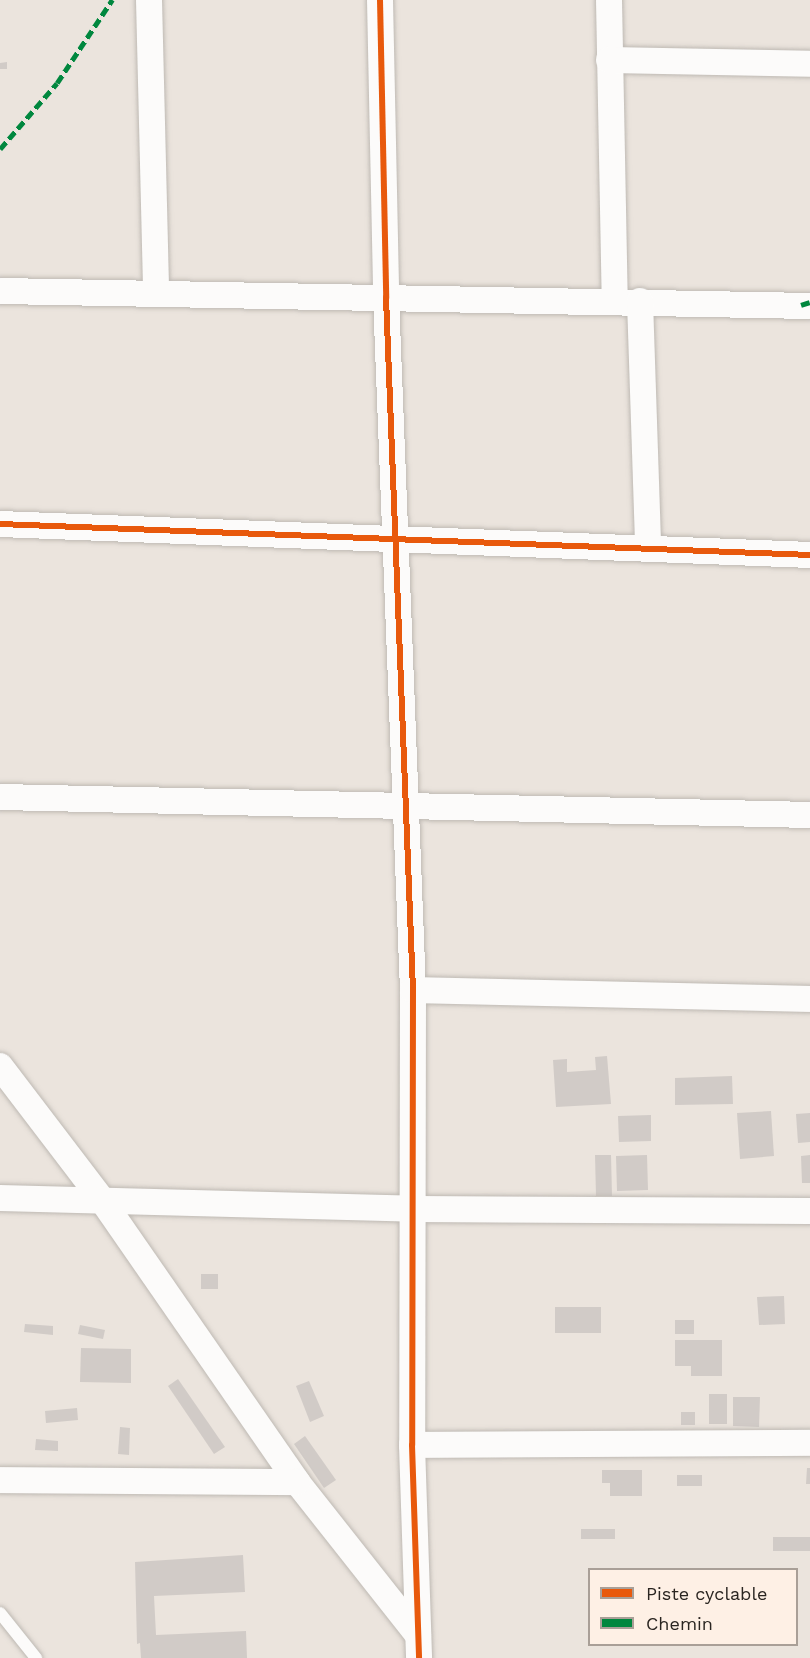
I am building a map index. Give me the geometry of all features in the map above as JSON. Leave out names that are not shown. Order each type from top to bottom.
[{"type":"street","points":[[150,0],[156,293]]},
{"type":"street","points":[[380,0],[386,297],[398,538],[404,807],[413,990],[415,1209],[412,1445],[418,1646]]},
{"type":"street","points":[[609,0],[615,301]]},
{"type":"street","points":[[609,60],[810,64]]},
{"type":"street","points":[[0,291],[640,301],[810,306]]},
{"type":"street","points":[[640,301],[648,548]]},
{"type":"street","points":[[0,524],[810,555]]},
{"type":"street","points":[[0,796],[810,815]]},
{"type":"street","points":[[413,990],[810,999]]},
{"type":"street","points":[[0,1066],[102,1200],[297,1482],[418,1646]]},
{"type":"street","points":[[0,1198],[415,1209],[810,1211]]},
{"type":"street","points":[[412,1445],[810,1443]]},
{"type":"street","points":[[0,1480],[297,1482]]},
{"type":"lane","points":[[0,1613],[36,1658]]},
{"type":"building","points":[[7,62],[7,69],[0,69],[0,63]]},
{"type":"building","points":[[607,1056],[611,1104],[556,1107],[553,1060],[567,1059],[567,1072],[596,1070],[595,1057]]},
{"type":"building","points":[[732,1076],[733,1104],[675,1105],[675,1078]]},
{"type":"building","points":[[771,1111],[774,1156],[740,1159],[737,1113]]},
{"type":"building","points":[[810,1113],[810,1142],[798,1143],[796,1114]]},
{"type":"building","points":[[651,1115],[651,1141],[619,1142],[618,1116]]},
{"type":"building","points":[[595,1155],[611,1155],[612,1196],[596,1196]]},
{"type":"building","points":[[647,1155],[648,1190],[617,1191],[616,1156]]},
{"type":"building","points":[[810,1155],[810,1183],[802,1183],[801,1156]]},
{"type":"building","points":[[201,1274],[218,1274],[218,1289],[201,1289]]},
{"type":"building","points":[[784,1296],[785,1324],[759,1325],[757,1297]]},
{"type":"building","points":[[555,1307],[601,1307],[601,1333],[555,1333]]},
{"type":"building","points":[[675,1320],[694,1320],[694,1334],[675,1334]]},
{"type":"building","points":[[25,1324],[53,1326],[53,1335],[24,1332]]},
{"type":"building","points":[[80,1325],[105,1330],[103,1339],[78,1334]]},
{"type":"building","points":[[675,1340],[722,1340],[722,1376],[691,1376],[691,1366],[675,1366]]},
{"type":"building","points":[[81,1348],[131,1349],[131,1383],[80,1382]]},
{"type":"building","points":[[178,1379],[225,1447],[214,1454],[168,1386]]},
{"type":"building","points":[[309,1381],[324,1416],[310,1422],[296,1386]]},
{"type":"building","points":[[709,1394],[727,1394],[727,1424],[709,1424]]},
{"type":"building","points":[[733,1397],[760,1397],[759,1427],[733,1426]]},
{"type":"building","points":[[77,1408],[78,1420],[46,1423],[45,1411]]},
{"type":"building","points":[[681,1412],[695,1412],[695,1425],[681,1425]]},
{"type":"building","points":[[120,1427],[130,1428],[129,1455],[118,1454]]},
{"type":"building","points":[[305,1436],[336,1480],[324,1488],[294,1444]]},
{"type":"building","points":[[36,1439],[58,1441],[58,1451],[35,1450]]},
{"type":"building","points":[[807,1468],[810,1468],[810,1484],[806,1484]]},
{"type":"building","points":[[602,1470],[642,1470],[642,1496],[610,1496],[610,1483],[602,1483]]},
{"type":"building","points":[[677,1475],[702,1475],[702,1486],[677,1486]]},
{"type":"building","points":[[581,1529],[615,1529],[615,1539],[581,1539]]},
{"type":"building","points":[[773,1537],[810,1537],[810,1551],[773,1551]]},
{"type":"building","points":[[243,1555],[245,1592],[154,1596],[156,1635],[246,1631],[247,1658],[141,1658],[140,1643],[137,1644],[135,1562]]},
{"type":"marked path","points":[[0,149],[57,83],[112,0]]},
{"type":"marked path","points":[[801,305],[810,302]]},
{"type":"cycle path","points":[[380,0],[386,297],[413,990],[412,1445],[419,1658]]},
{"type":"cycle path","points":[[0,524],[810,555]]}]
